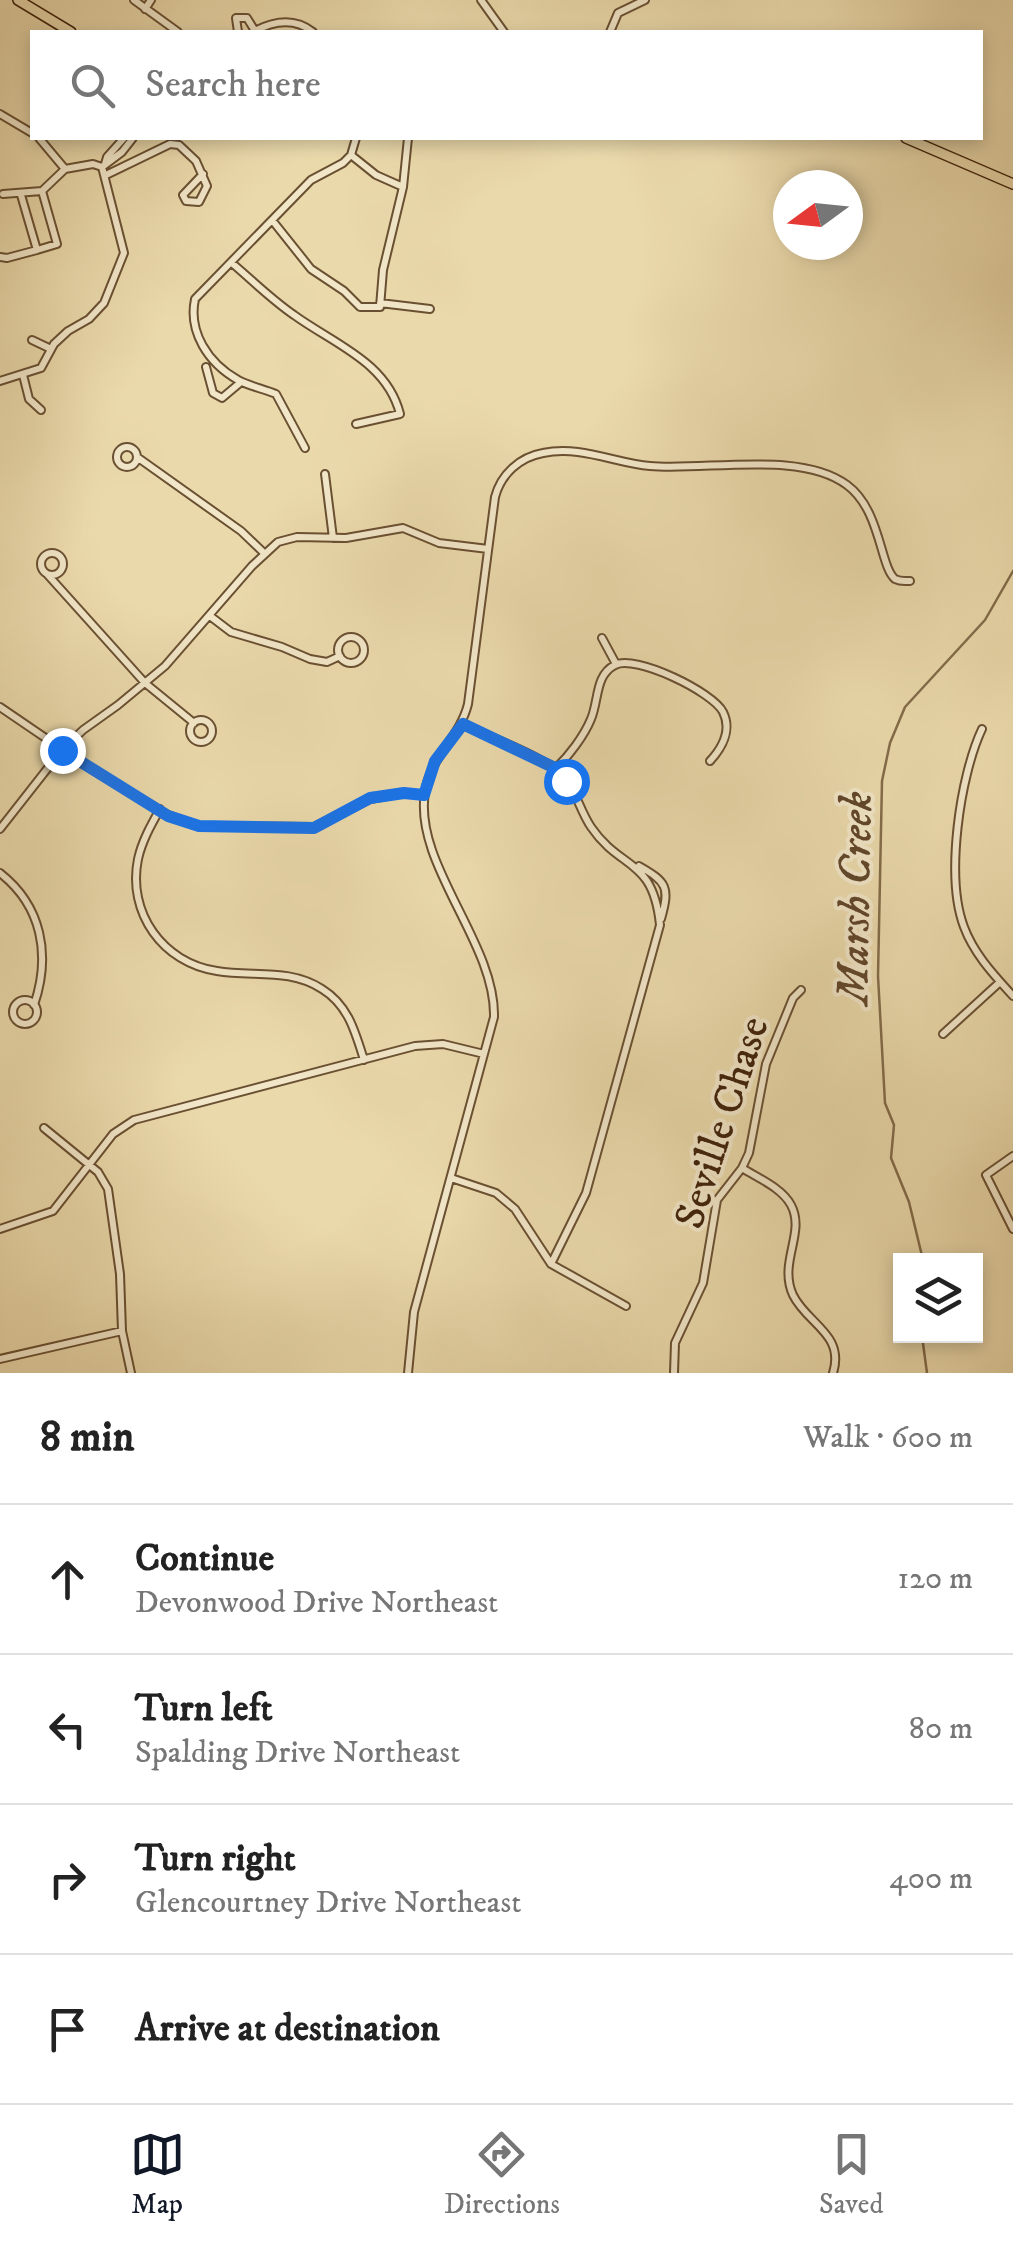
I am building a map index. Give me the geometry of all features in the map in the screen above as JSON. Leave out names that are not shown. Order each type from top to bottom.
[{"type":"main road","points":[[18,0],[68,30]]},
{"type":"main road","points":[[911,140],[1013,184]]},
{"type":"street","points":[[134,0],[175,30]]},
{"type":"street","points":[[145,9],[151,0]]},
{"type":"street","points":[[481,0],[503,30]]},
{"type":"street","points":[[611,30],[618,13],[644,0]]},
{"type":"street","points":[[238,30],[236,18],[247,18],[253,30]]},
{"type":"street","points":[[257,30],[282,22],[309,30]]},
{"type":"street","points":[[0,114],[30,132]]},
{"type":"street","points":[[42,140],[66,169]]},
{"type":"street","points":[[0,381],[41,368],[68,330],[88,319],[104,303],[124,253],[104,165],[122,140]]},
{"type":"street","points":[[20,195],[42,192],[66,169],[104,165],[131,140]]},
{"type":"street","points":[[305,448],[276,394],[242,382],[212,356],[195,334],[191,318],[196,299],[312,180],[343,163],[351,155],[355,140]]},
{"type":"street","points":[[272,220],[311,269],[360,307],[380,306],[382,270],[403,187],[408,140]]},
{"type":"street","points":[[106,175],[170,144],[184,148],[203,174],[207,186],[198,202],[186,201],[183,195],[187,188],[203,174]]},
{"type":"street","points":[[351,155],[376,175],[403,187]]},
{"type":"street","points":[[3,194],[16,191],[20,195],[36,250]]},
{"type":"street","points":[[0,257],[57,244],[42,192]]},
{"type":"street","points":[[233,264],[292,314],[356,354],[388,381],[400,414],[356,424]]},
{"type":"street","points":[[380,303],[430,308]]},
{"type":"street","points":[[32,340],[51,349]]},
{"type":"street","points":[[206,367],[213,393],[222,398],[242,382]]},
{"type":"street","points":[[23,376],[30,398],[41,410]]},
{"type":"street","points":[[408,1373],[414,1312],[494,1017],[492,990],[427,830],[424,795],[435,761],[463,724],[500,483],[517,464],[540,453],[572,452],[653,466],[806,468],[833,476],[858,494],[874,520],[891,574],[899,581],[910,581]]},
{"type":"street","points":[[137,457],[241,531],[264,553]]},
{"type":"street","points":[[325,474],[332,538]]},
{"type":"street","points":[[0,829],[62,750],[145,683],[264,553],[288,538],[332,538],[403,528],[439,543],[488,549]]},
{"type":"street","points":[[47,574],[145,683],[194,723]]},
{"type":"street","points":[[210,616],[231,632],[310,659],[327,662],[340,656]]},
{"type":"street","points":[[353,637],[362,644],[364,652],[358,661],[346,662],[340,656],[340,644],[345,639],[353,637]]},
{"type":"street","points":[[602,638],[616,664]]},
{"type":"street","points":[[555,768],[586,730],[601,678],[616,664],[628,660],[640,662],[718,705],[727,732],[710,761]]},
{"type":"street","points":[[0,707],[160,810],[199,826],[314,828],[370,798],[404,793],[424,795]]},
{"type":"street","points":[[463,724],[555,768],[573,790],[594,832],[664,885],[666,899],[660,925],[586,1193],[551,1264]]},
{"type":"street","points":[[982,729],[964,780],[956,890],[968,937],[1013,996]]},
{"type":"street","points":[[160,810],[143,844],[136,876],[141,909],[157,938],[176,956],[201,968],[294,976],[321,988],[348,1015],[364,1060]]},
{"type":"street","points":[[629,860],[652,889],[660,925]]},
{"type":"street","points":[[0,873],[26,900],[41,938],[42,970],[34,1004]]},
{"type":"street","points":[[943,1034],[1000,982]]},
{"type":"street","name":"Seville Chase","points":[[674,1373],[673,1355],[680,1331],[703,1283],[717,1200],[742,1168],[753,1137],[766,1064],[793,998],[801,990]]},
{"type":"street","points":[[0,1228],[53,1211],[113,1134],[134,1120],[432,1044],[484,1054]]},
{"type":"street","points":[[44,1128],[90,1165],[103,1180],[110,1198],[120,1274],[122,1331],[131,1373]]},
{"type":"street","points":[[1013,1156],[986,1174],[1013,1228]]},
{"type":"street","points":[[742,1168],[781,1192],[793,1208],[796,1227],[787,1264],[788,1277],[796,1300],[832,1340],[834,1373]]},
{"type":"street","points":[[451,1178],[496,1193],[515,1208],[551,1264],[626,1306]]},
{"type":"street","points":[[0,1359],[122,1331]]},
{"type":"waterway","name":"Marsh Creek","points":[[921,1253],[909,1202],[891,1158],[894,1125],[885,1103],[878,976],[882,781],[890,743],[905,707],[985,620],[1013,571]]},
{"type":"waterway","name":"Marsh Creek","points":[[923,1343],[927,1373]]},
{"type":"route","points":[[62,750],[168,816],[199,826],[314,828],[370,798],[404,793],[424,795],[435,761],[463,724],[555,768],[566,781]]}]
